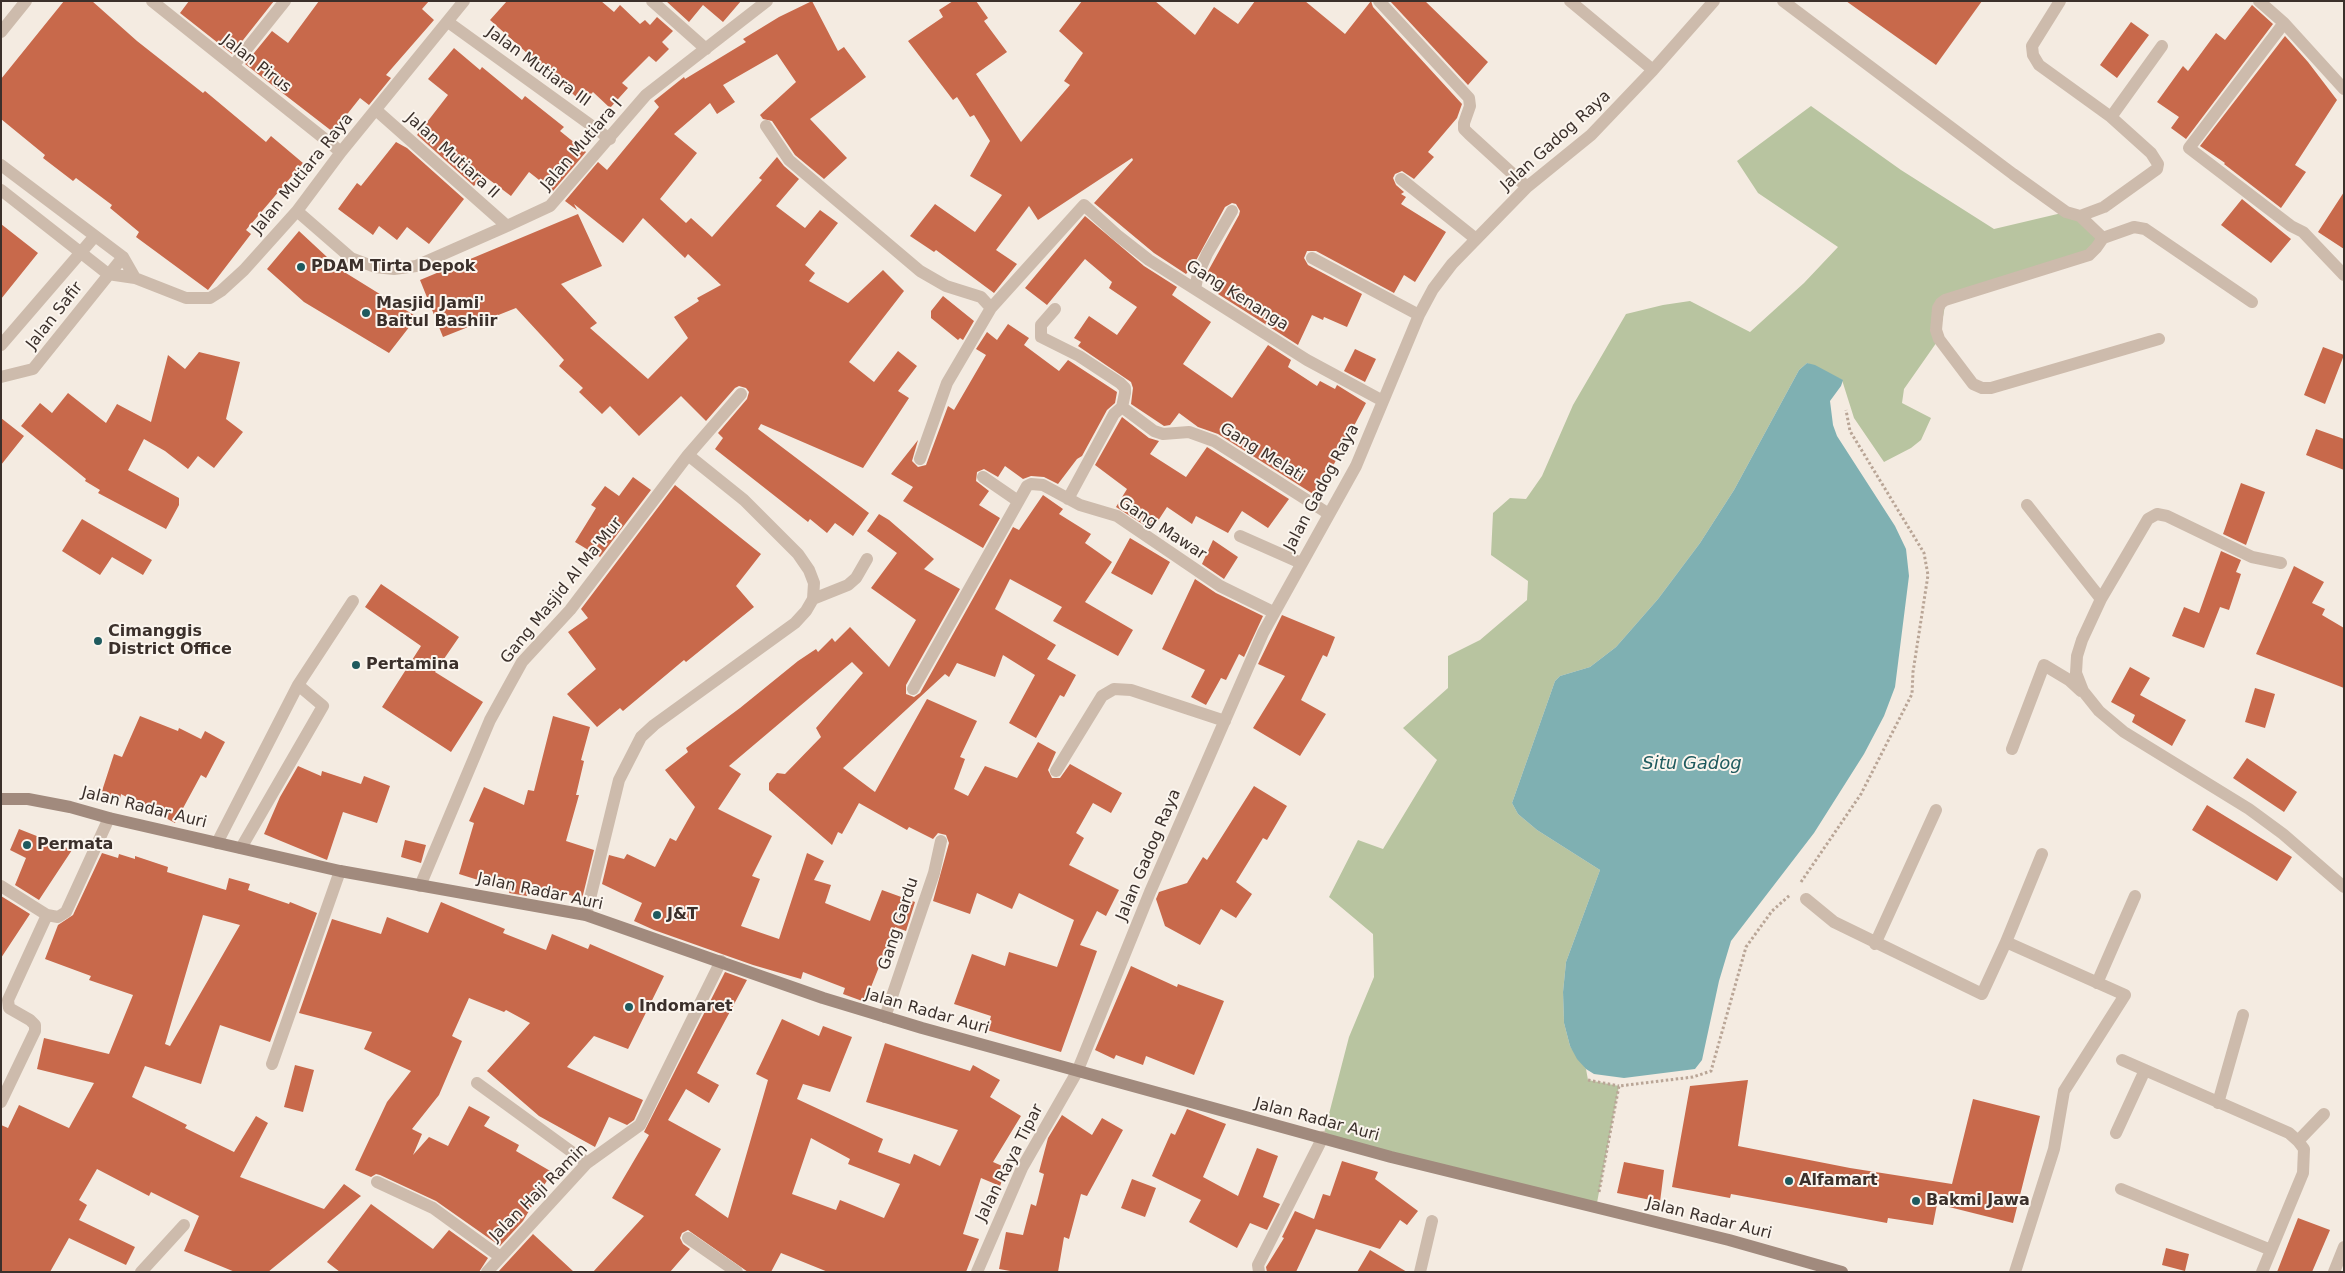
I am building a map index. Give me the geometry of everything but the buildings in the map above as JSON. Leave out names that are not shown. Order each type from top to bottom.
[{"type":"main road","name":"Jalan Radar Auri","points":[[1,799],[28,799],[70,807],[109,818],[340,871],[586,915],[824,998],[1077,1072],[1391,1157],[1729,1240],[1842,1272]]},
{"type":"street","points":[[1,32],[26,1]]},
{"type":"street","name":"Jalan Pirus","points":[[152,1],[341,152]]},
{"type":"street","points":[[233,66],[285,1]]},
{"type":"street","name":"Jalan Mutiara Raya","points":[[1,190],[108,274],[135,278],[186,298],[198,300],[210,298],[221,292],[244,270],[297,211],[341,152],[464,1]]},
{"type":"street","points":[[652,1],[706,48]]},
{"type":"street","name":"Jalan Mutiara I","points":[[297,211],[351,258],[375,267],[394,270],[416,266],[506,226],[550,206],[610,139],[646,95],[767,1]]},
{"type":"street","points":[[1379,1],[1469,98],[1470,106],[1464,123],[1469,134],[1527,187]]},
{"type":"street","points":[[1570,1],[1654,70]]},
{"type":"street","points":[[1783,1],[2013,174],[2066,212],[2080,216],[2104,238]]},
{"type":"street","points":[[2060,1],[2036,36],[2032,46],[2033,55],[2038,65],[2048,74],[2111,117],[2156,158],[2157,170],[2104,207],[2080,216]]},
{"type":"street","points":[[2259,1],[2284,23],[2344,89]]},
{"type":"street","name":"Jalan Gadog Raya","points":[[1077,1072],[1150,892],[1273,612],[1356,466],[1418,315],[1432,290],[1452,264],[1527,187],[1591,135],[1654,70],[1710,2]]},
{"type":"street","name":"Jalan Mutiara III","points":[[448,22],[610,139]]},
{"type":"street","points":[[2284,23],[2189,148],[2291,226],[2303,232],[2344,275]]},
{"type":"street","points":[[2111,117],[2162,46]]},
{"type":"street","name":"Jalan Mutiara II","points":[[376,110],[506,226]]},
{"type":"street","points":[[766,126],[789,160],[913,266],[946,286],[981,297],[991,308],[947,384],[920,459]]},
{"type":"street","points":[[1,165],[123,258],[135,278]]},
{"type":"street","points":[[1401,179],[1476,239]]},
{"type":"street","name":"Gang Kenanga","points":[[991,308],[1084,205],[1142,255],[1308,360],[1383,401]]},
{"type":"street","points":[[1195,289],[1198,274],[1207,254],[1232,211]]},
{"type":"street","points":[[2159,338],[1991,388],[1982,388],[1974,384],[1939,339],[1936,330],[1940,302],[2089,255],[2104,238],[2134,227],[2145,229],[2252,302]]},
{"type":"street","name":"Jalan Safir","points":[[1,345],[95,236]]},
{"type":"street","name":"Jalan Safir","points":[[1,377],[33,369],[108,274],[123,258]]},
{"type":"street","points":[[1312,258],[1418,315]]},
{"type":"street","points":[[1055,309],[1041,326],[1041,337],[1079,356],[1120,383],[1125,388],[1126,393],[1122,407],[1114,414],[1068,499]]},
{"type":"street","name":"Gang Masjid Al Ma'Mur","points":[[420,886],[490,720],[522,662],[570,610],[688,455],[741,394]]},
{"type":"street","name":"Gang Melati","points":[[1122,407],[1154,430],[1163,434],[1189,432],[1214,441],[1329,514]]},
{"type":"street","points":[[586,915],[619,780],[641,737],[654,725],[795,623],[806,611],[812,600],[814,583],[810,570],[798,554],[744,500],[688,455]]},
{"type":"street","points":[[913,689],[1018,501],[982,477]]},
{"type":"street","name":"Gang Mawar","points":[[1018,501],[1027,486],[1031,484],[1043,485],[1068,499],[1117,516],[1220,586],[1273,612]]},
{"type":"street","points":[[2027,505],[2100,599]]},
{"type":"street","points":[[2281,563],[2252,557],[2167,516],[2157,514],[2148,519],[2100,599],[2077,656],[2076,673],[2083,690],[2099,712],[2124,732],[2249,809],[2283,834],[2344,887]]},
{"type":"street","points":[[1240,536],[1301,563]]},
{"type":"street","points":[[812,600],[848,585],[856,578],[867,559]]},
{"type":"street","points":[[217,843],[298,685],[353,600]]},
{"type":"street","points":[[2012,749],[2044,665],[2069,680],[2090,700]]},
{"type":"street","points":[[241,848],[323,706],[298,685]]},
{"type":"street","points":[[1056,771],[1102,696],[1114,689],[1131,690],[1225,721]]},
{"type":"street","points":[[1875,944],[1936,810]]},
{"type":"street","points":[[1,886],[47,915],[58,917],[66,912],[109,818]]},
{"type":"street","name":"Gang Gardu","points":[[886,1017],[934,873],[941,841]]},
{"type":"street","points":[[1806,899],[1834,922],[1875,944],[1982,994],[2006,942],[2042,854]]},
{"type":"street","points":[[272,1064],[340,871]]},
{"type":"street","points":[[2097,983],[2135,896]]},
{"type":"street","points":[[1,1102],[35,1031],[35,1025],[30,1020],[8,1008],[8,1000],[47,915]]},
{"type":"street","points":[[2006,942],[2125,995],[2064,1091],[2054,1149],[2015,1272]]},
{"type":"street","name":"Jalan Haji Ramin","points":[[486,1272],[587,1163],[640,1125],[721,961]]},
{"type":"street","points":[[2218,1103],[2244,1015]]},
{"type":"street","points":[[2122,1060],[2289,1133],[2304,1149],[2303,1173],[2262,1272]]},
{"type":"street","points":[[2116,1133],[2145,1070]]},
{"type":"street","name":"Jalan Raya Tipar","points":[[977,1272],[1000,1214],[1022,1168],[1077,1072]]},
{"type":"street","points":[[477,1083],[587,1163]]},
{"type":"street","points":[[2298,1141],[2324,1114]]},
{"type":"street","points":[[1258,1272],[1258,1265],[1322,1138]]},
{"type":"street","points":[[377,1182],[433,1208],[499,1256]]},
{"type":"street","points":[[2121,1189],[2271,1250]]},
{"type":"street","points":[[1420,1272],[1432,1221]]},
{"type":"street","points":[[141,1272],[184,1225]]},
{"type":"street","points":[[688,1238],[737,1272]]},
{"type":"street","points":[[2334,1272],[2344,1247]]},
{"type":"path","points":[[1798,885],[1861,794],[1912,694],[1913,672],[1928,575],[1924,553],[1850,430],[1846,410]]},
{"type":"path","points":[[1588,1080],[1619,1086],[1693,1077],[1710,1071],[1746,947],[1772,911],[1793,892]]},
{"type":"path","points":[[1596,1208],[1619,1086]]},
{"type":"green space","points":[[1811,106],[1901,170],[1994,229],[2066,212],[2103,238],[2096,248],[1946,300],[1939,339],[1904,389],[1902,403],[1931,418],[1921,440],[1911,448],[1884,462],[1854,418],[1842,380],[1807,363],[1799,370],[1734,490],[1700,543],[1658,599],[1616,647],[1590,667],[1560,676],[1555,681],[1512,803],[1518,814],[1537,830],[1600,870],[1566,962],[1563,992],[1564,1023],[1570,1046],[1586,1069],[1588,1080],[1619,1086],[1596,1208],[1323,1137],[1349,1037],[1374,977],[1373,934],[1329,897],[1358,840],[1383,849],[1437,760],[1403,728],[1448,688],[1448,656],[1480,640],[1527,600],[1528,581],[1491,555],[1493,513],[1510,498],[1526,499],[1542,476],[1573,405],[1626,314],[1690,301],[1750,332],[1804,283],[1838,247],[1758,193],[1737,161]]},
{"type":"water","name":"Situ Gadog","points":[[1807,363],[1815,365],[1843,380],[1830,401],[1833,425],[1837,436],[1895,526],[1906,549],[1909,576],[1895,687],[1884,716],[1864,754],[1814,833],[1731,941],[1719,981],[1702,1060],[1695,1069],[1624,1078],[1594,1074],[1586,1069],[1577,1059],[1570,1046],[1564,1023],[1563,992],[1566,962],[1600,870],[1537,830],[1518,814],[1512,803],[1555,681],[1560,676],[1590,667],[1616,647],[1658,599],[1700,543],[1734,490],[1799,370]]},
{"type":"place","name":"PDAM Tirta Depok","points":[[301,267]]},
{"type":"place","name":"Masjid Jami' Baitul Bashiir","points":[[366,313]]},
{"type":"place","name":"Cimanggis District Office","points":[[98,641]]},
{"type":"place","name":"Pertamina","points":[[356,665]]},
{"type":"place","name":"Permata","points":[[27,845]]},
{"type":"place","name":"J&T","points":[[657,915]]},
{"type":"place","name":"Indomaret","points":[[629,1007]]},
{"type":"place","name":"Alfamart","points":[[1789,1181]]},
{"type":"place","name":"Bakmi Jawa","points":[[1916,1201]]}]
